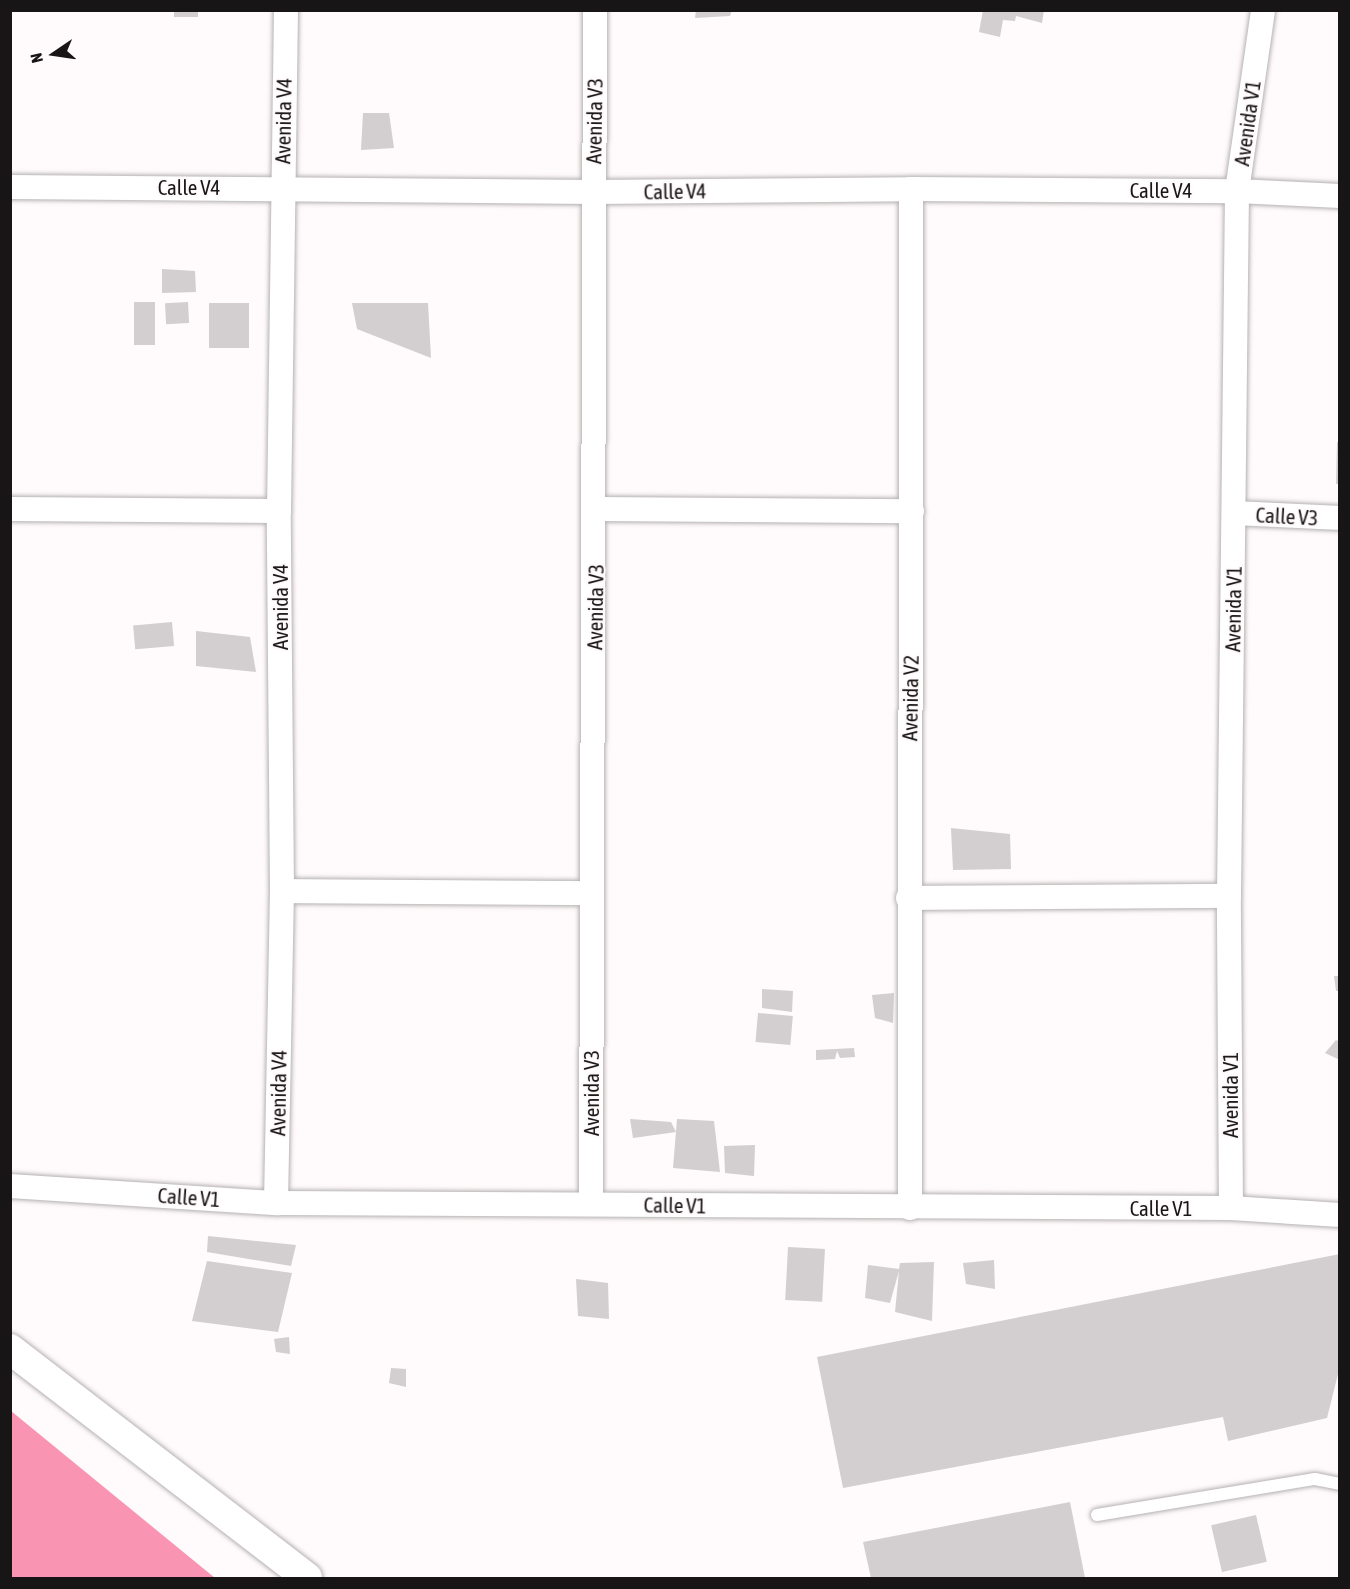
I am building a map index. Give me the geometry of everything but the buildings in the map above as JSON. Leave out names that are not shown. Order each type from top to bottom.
[{"type":"street","name":"Avenida V4","points":[[276,1203],[282,891],[279,511],[286,10]]},
{"type":"street","name":"Avenida V3","points":[[591,1203],[590,893],[596,509],[593,192],[595,10]]},
{"type":"street","name":"Avenida V1","points":[[1231,1208],[1228,896],[1235,513],[1237,191],[1263,10]]},
{"type":"street","name":"Calle V4","points":[[10,187],[282,187],[593,192],[911,189],[1237,191],[1340,196]]},
{"type":"street","name":"Avenida V2","points":[[910,1208],[908,898],[912,511],[911,189]]},
{"type":"street","points":[[10,508],[279,511]]},
{"type":"street","points":[[596,509],[912,511]]},
{"type":"street","name":"Calle V3","points":[[1235,513],[1340,518]]},
{"type":"street","points":[[282,891],[590,893]]},
{"type":"street","points":[[908,898],[1228,896]]},
{"type":"street","name":"Calle V1","points":[[10,1186],[276,1203],[1231,1208],[1340,1215]]},
{"type":"street","points":[[10,1349],[307,1578]]},
{"type":"lane","points":[[1097,1515],[1315,1479],[1340,1484]]},
{"type":"shaded area","points":[[11,1411],[215,1578],[11,1578]]}]
